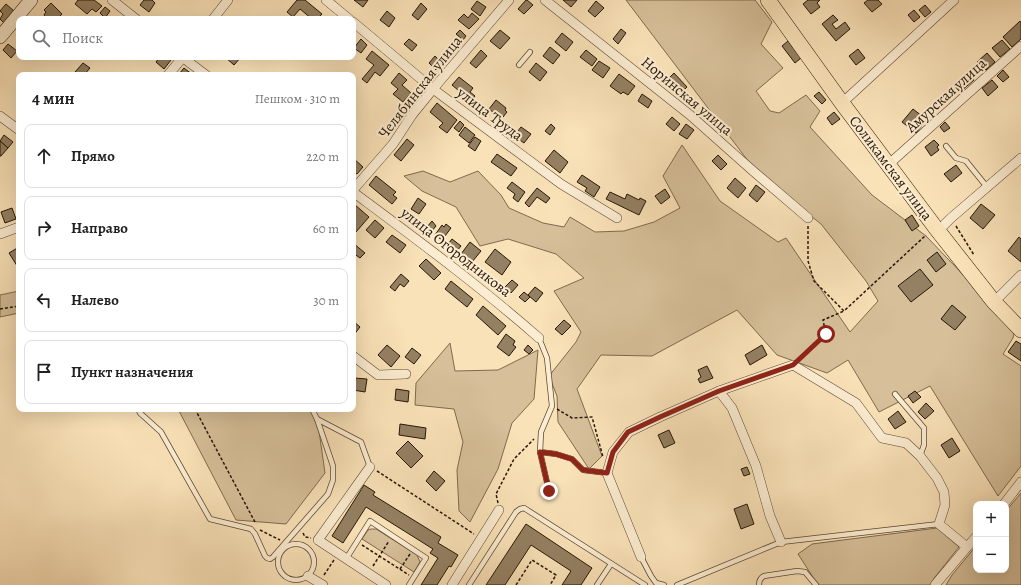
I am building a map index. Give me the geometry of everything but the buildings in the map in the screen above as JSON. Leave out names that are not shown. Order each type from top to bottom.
[{"type":"main road","points":[[18,16],[31,0]]},
{"type":"main road","name":"Соликамская улица","points":[[768,0],[842,103],[937,229],[994,302],[1021,330]]},
{"type":"main road","points":[[0,37],[16,18]]},
{"type":"street","points":[[112,0],[132,16]]},
{"type":"street","points":[[215,16],[228,0]]},
{"type":"street","points":[[326,0],[345,16]]},
{"type":"street","name":"Челябинская улица","points":[[356,187],[393,144],[433,89],[509,0]]},
{"type":"street","name":"Норинская улица","points":[[545,0],[690,115],[808,218]]},
{"type":"street","points":[[842,103],[954,0]]},
{"type":"street","name":"улица Труда","points":[[356,25],[433,89],[561,184],[617,218]]},
{"type":"street","name":"Амурская улица","points":[[889,164],[1021,46]]},
{"type":"street","points":[[170,72],[180,60]]},
{"type":"street","points":[[187,60],[202,72]]},
{"type":"street","points":[[0,116],[16,128]]},
{"type":"street","points":[[937,229],[1021,158]]},
{"type":"street","name":"улица Огородникова","points":[[356,193],[503,306],[540,338]]},
{"type":"street","points":[[0,234],[16,228]]},
{"type":"street","points":[[994,302],[1021,275]]},
{"type":"street","points":[[356,358],[378,375],[406,374]]},
{"type":"street","points":[[641,557],[607,473],[613,452],[628,432],[719,391],[793,365],[856,403],[882,438],[906,443],[920,456],[937,478],[944,492],[946,505],[939,524],[967,547]]},
{"type":"street","points":[[719,391],[732,408],[756,466],[770,516],[781,542]]},
{"type":"street","points":[[370,467],[318,540],[386,585]]},
{"type":"street","points":[[1006,501],[1021,482]]},
{"type":"street","points":[[452,585],[498,510]]},
{"type":"street","points":[[935,585],[973,540]]},
{"type":"street","points":[[308,576],[321,584]]},
{"type":"lane","points":[[519,65],[530,52]]},
{"type":"lane","points":[[946,146],[956,158],[966,161],[987,187]]},
{"type":"lane","points":[[540,338],[546,358],[552,406],[541,432],[540,452],[549,491]]},
{"type":"lane","points":[[895,394],[924,428],[924,445],[920,456]]},
{"type":"lane","points":[[140,412],[161,432],[210,519],[251,529],[256,534],[267,558],[270,559],[328,494],[333,480],[333,466],[314,412]]},
{"type":"lane","points":[[317,419],[360,442],[370,467]]},
{"type":"lane","points":[[540,452],[556,454],[572,459],[583,470],[607,473]]},
{"type":"lane","points":[[469,585],[516,512],[524,508],[645,585]]},
{"type":"lane","points":[[342,556],[357,541],[370,521],[426,558],[409,585]]},
{"type":"lane","points":[[677,585],[781,542],[939,524]]},
{"type":"lane","points":[[296,544],[302,545],[312,553],[314,565],[308,576],[303,579],[292,580],[282,575],[279,570],[278,559],[284,548],[296,544]]},
{"type":"lane","points":[[641,557],[656,583],[664,585]]},
{"type":"lane","points":[[597,585],[611,564]]},
{"type":"lane","points":[[758,585],[759,581],[764,576],[797,571],[805,572],[816,585]]},
{"type":"path","points":[[808,218],[808,261],[814,281],[844,311]]},
{"type":"path","points":[[951,218],[974,255]]},
{"type":"path","points":[[793,365],[826,334],[823,320],[844,311],[937,229]]},
{"type":"path","points":[[0,309],[16,306]]},
{"type":"path","points":[[552,406],[572,418],[592,417],[607,473]]},
{"type":"path","points":[[197,412],[258,529],[285,543]]},
{"type":"path","points":[[498,510],[496,494],[514,460],[541,432]]},
{"type":"path","points":[[370,467],[481,538]]},
{"type":"path","points":[[299,528],[306,537],[318,540]]},
{"type":"path","points":[[368,573],[392,536]]},
{"type":"path","points":[[357,541],[414,578]]},
{"type":"path","points":[[400,569],[413,549]]},
{"type":"path","points":[[321,584],[342,556]]},
{"type":"path","points":[[516,585],[532,560],[556,575],[550,585]]},
{"type":"shaded area","points":[[626,0],[755,0],[772,22],[761,44],[783,68],[756,91],[770,111],[779,113],[806,95],[820,111],[810,127],[872,195],[926,236],[1015,329],[1013,338],[1003,354],[1021,366],[1021,466],[998,496],[930,386],[879,412],[848,360],[827,373],[777,355],[737,310],[652,356],[601,355],[577,389],[602,456],[589,469],[558,422],[557,396],[549,376],[576,342],[581,332],[554,291],[584,278],[556,254],[508,239],[480,246],[456,207],[422,191],[404,176],[423,171],[450,182],[478,171],[501,195],[509,208],[543,223],[564,227],[570,217],[595,232],[624,231],[654,222],[680,208],[663,176],[682,145],[720,201],[778,242],[786,238],[850,332],[878,301],[866,281],[821,224],[758,174]]},
{"type":"shaded area","points":[[16,292],[16,314],[0,317],[0,295]]},
{"type":"shaded area","points":[[450,343],[455,371],[498,370],[538,350],[534,399],[512,423],[498,469],[470,522],[459,511],[457,470],[463,442],[454,409],[415,405],[416,383]]},
{"type":"shaded area","points":[[180,412],[312,412],[319,431],[325,473],[286,524],[236,520]]},
{"type":"shaded area","points":[[1021,493],[1021,585],[946,585],[952,575],[973,550],[973,573],[1009,573],[1009,507]]},
{"type":"shaded area","points":[[937,528],[959,547],[930,585],[818,585],[798,554],[812,544]]},
{"type":"shaded area","points":[[376,529],[417,555],[420,562],[414,572],[362,539],[368,530]]},
{"type":"route","points":[[549,491],[540,452],[556,454],[572,459],[583,470],[607,473],[613,452],[628,432],[719,391],[793,365],[826,334]]}]
